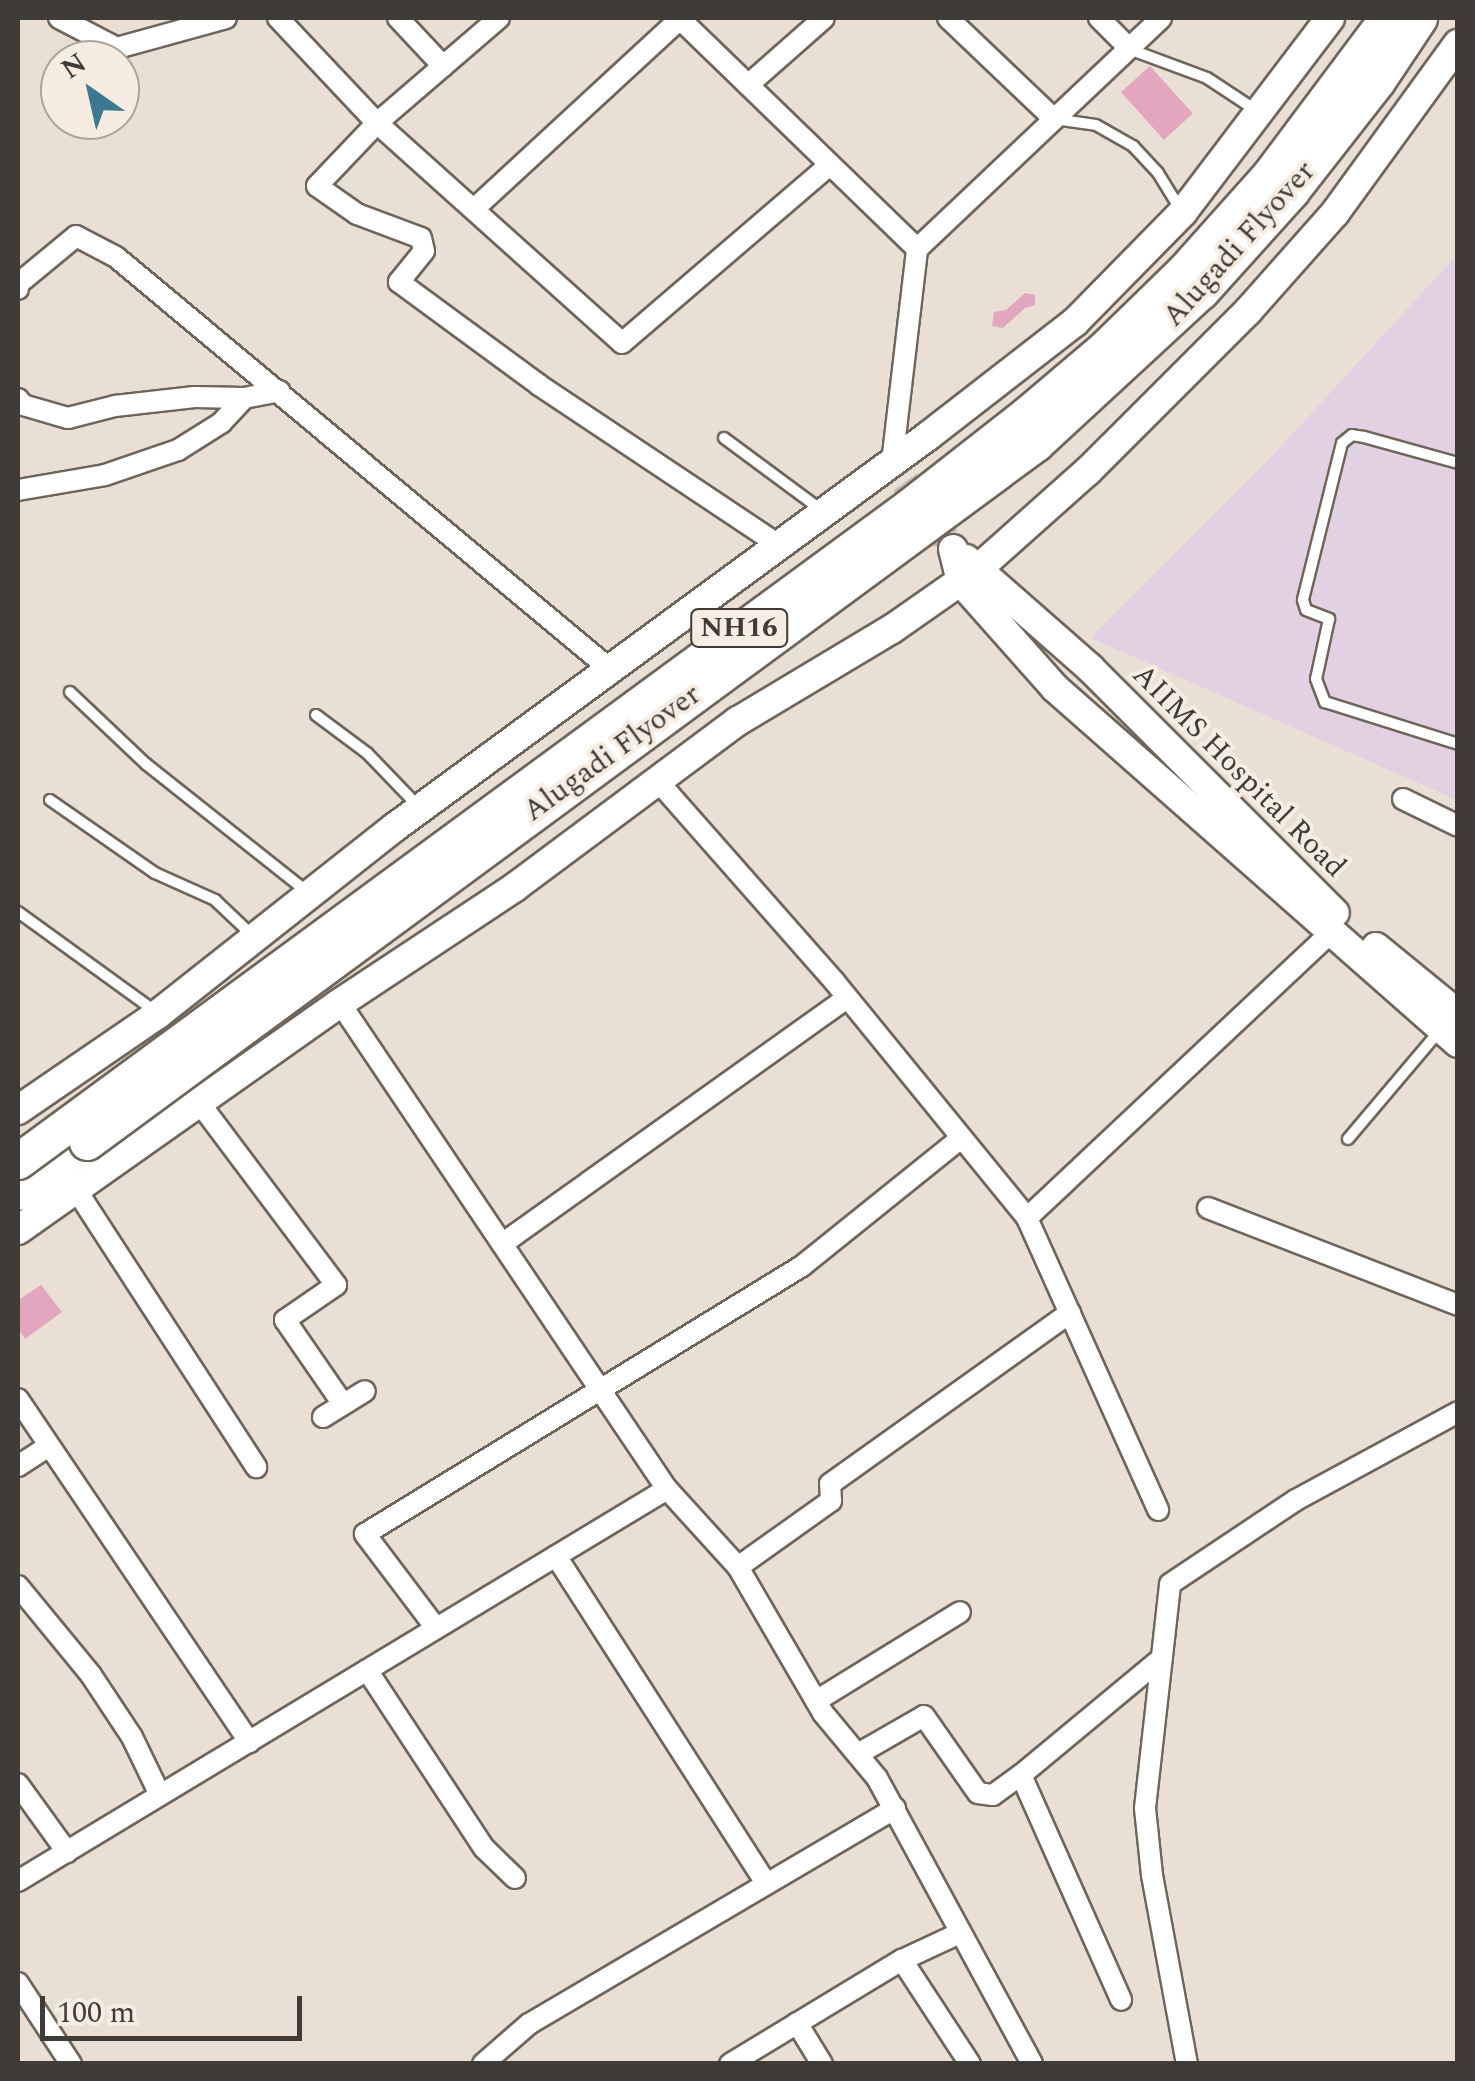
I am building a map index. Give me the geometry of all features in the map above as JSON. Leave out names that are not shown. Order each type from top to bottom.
[{"type":"highway","name":"Alugadi Flyover","points":[[18,1161],[707,650],[910,506],[1026,415],[1105,348],[1184,271],[1269,176],[1388,18]]},
{"type":"highway","name":"Alugadi Flyover","points":[[18,1192],[1036,443],[1201,291],[1278,206],[1377,81],[1418,18]]},
{"type":"street","points":[[59,18],[116,48],[226,18]]},
{"type":"street","points":[[278,18],[376,123],[622,343],[830,165]]},
{"type":"street","points":[[398,18],[443,66]]},
{"type":"street","points":[[499,18],[376,123],[317,186],[356,214],[421,238],[424,251],[399,282],[539,385],[780,546]]},
{"type":"street","points":[[474,209],[680,18],[916,249]]},
{"type":"street","points":[[748,85],[824,18]]},
{"type":"street","points":[[948,18],[1054,119]]},
{"type":"street","points":[[1099,18],[1128,48]]},
{"type":"street","points":[[898,472],[916,249],[1161,18]]},
{"type":"street","points":[[18,1110],[158,1014],[420,808],[825,512],[898,472],[1076,322],[1183,212],[1330,18]]},
{"type":"street","points":[[18,1230],[340,1002],[515,887],[738,720],[970,575],[1088,471],[1248,311],[1335,214],[1458,44]]},
{"type":"street","points":[[18,289],[18,284],[76,236],[116,256],[611,670]]},
{"type":"street","points":[[18,400],[28,412],[68,418],[114,406],[194,397],[244,398],[279,391]]},
{"type":"street","points":[[18,490],[104,475],[178,450],[222,423],[244,398]]},
{"type":"street","name":"AIIMS Hospital Road","points":[[970,575],[1010,634],[1056,688],[1332,933],[1452,1027]]},
{"type":"street","name":"AIIMS Hospital Road","points":[[970,575],[1090,668],[1452,1027]]},
{"type":"street","points":[[656,779],[847,998],[1027,1218],[1158,1510]]},
{"type":"street","points":[[1403,799],[1458,826]]},
{"type":"street","points":[[1027,1218],[1332,933]]},
{"type":"street","points":[[502,1244],[847,998]]},
{"type":"street","points":[[340,1002],[667,1489],[738,1568],[816,1701],[895,1808],[1028,2062]]},
{"type":"street","points":[[198,1101],[336,1285],[285,1320],[343,1404]]},
{"type":"street","points":[[436,1628],[365,1534],[802,1266],[960,1139]]},
{"type":"street","points":[[75,1188],[256,1467]]},
{"type":"street","points":[[1208,1208],[1458,1304]]},
{"type":"street","points":[[738,1568],[831,1501],[830,1484],[1070,1312]]},
{"type":"street","points":[[323,1417],[364,1390]]},
{"type":"street","points":[[18,1399],[248,1742]]},
{"type":"street","points":[[1187,2064],[1152,1875],[1145,1808],[1170,1584],[1296,1500],[1458,1412]]},
{"type":"street","points":[[18,1466],[49,1446]]},
{"type":"street","points":[[18,1882],[667,1489]]},
{"type":"street","points":[[556,1556],[766,1884]]},
{"type":"street","points":[[18,1586],[91,1675],[132,1737],[160,1795]]},
{"type":"street","points":[[816,1701],[960,1612]]},
{"type":"street","points":[[858,1754],[924,1716],[978,1793],[993,1795],[1162,1658]]},
{"type":"street","points":[[367,1670],[484,1848],[516,1878]]},
{"type":"street","points":[[1021,1774],[1121,2000]]},
{"type":"street","points":[[18,1784],[67,1852]]},
{"type":"street","points":[[482,2064],[528,2024],[895,1808]]},
{"type":"street","points":[[730,2064],[902,1960],[960,1933]]},
{"type":"street","points":[[902,1960],[970,2064]]},
{"type":"street","points":[[18,1984],[69,2063]]},
{"type":"street","points":[[797,2023],[822,2064]]},
{"type":"lane","points":[[1128,48],[1207,78],[1260,113]]},
{"type":"lane","points":[[1054,119],[1096,124],[1133,146],[1158,173],[1183,212]]},
{"type":"lane","points":[[1458,464],[1364,437],[1352,435],[1342,442],[1303,600],[1306,610],[1329,619],[1316,679],[1326,702],[1458,744]]},
{"type":"lane","points":[[724,438],[825,512]]},
{"type":"lane","points":[[70,692],[146,764],[310,894]]},
{"type":"lane","points":[[316,715],[366,753],[420,808]]},
{"type":"lane","points":[[50,800],[155,874],[215,900],[254,937]]},
{"type":"lane","points":[[18,912],[158,1014]]},
{"type":"lane","points":[[1348,1138],[1452,1027]]},
{"type":"shaded area","points":[[1457,255],[1457,800],[1091,638],[1272,456]]},
{"type":"building","points":[[1150,66],[1193,114],[1164,140],[1121,92]]},
{"type":"building","points":[[1025,293],[1035,295],[1035,305],[1025,308],[1003,328],[992,326],[994,312],[1006,310]]},
{"type":"building","points":[[41,1285],[62,1312],[25,1339],[18,1328],[18,1300]]},
{"type":"tunnel","points":[[905,482],[953,549]]}]
